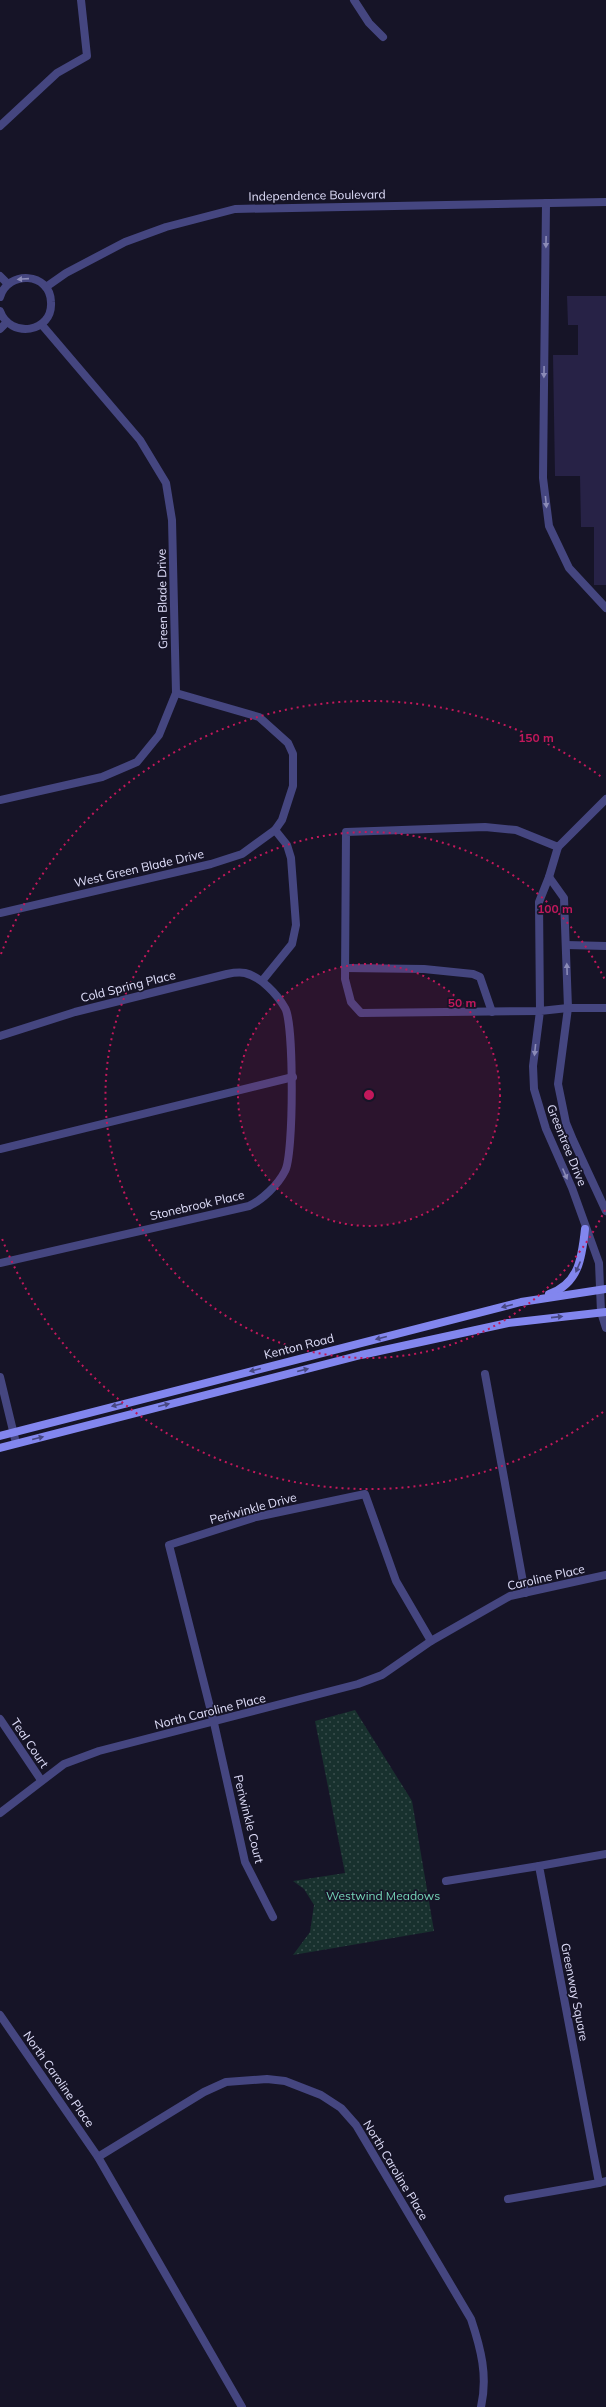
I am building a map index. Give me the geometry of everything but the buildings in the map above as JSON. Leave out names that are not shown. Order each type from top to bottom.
[{"type":"main road","points":[[521,1302],[558,1291],[574,1277],[582,1259],[585,1229]]},
{"type":"main road","name":"Kenton Road","points":[[0,1436],[521,1302],[603,1290]]},
{"type":"main road","name":"Kenton Road","points":[[0,1448],[361,1355],[508,1323],[603,1312]]},
{"type":"street","points":[[0,126],[57,73],[87,56],[81,0]]},
{"type":"street","points":[[354,0],[369,23],[383,38]]},
{"type":"street","name":"Independence Boulevard","points":[[46,287],[66,273],[125,242],[166,227],[235,209],[606,202]]},
{"type":"street","points":[[546,203],[544,478],[549,526],[570,568],[606,608]]},
{"type":"street","points":[[0,276],[8,284]]},
{"type":"street","points":[[0,297],[8,284],[25,277],[33,278],[46,287],[50,293],[52,306],[46,320],[42,324],[30,330],[24,330],[6,322],[0,311]]},
{"type":"street","points":[[0,329],[6,322]]},
{"type":"street","name":"Green Blade Drive","points":[[0,800],[102,777],[137,762],[159,735],[176,693],[172,520],[166,483],[140,440],[42,324]]},
{"type":"street","points":[[176,693],[259,717],[288,743],[293,754],[294,786],[282,820],[275,830],[287,845],[291,858],[296,925],[292,944],[262,981]]},
{"type":"street","points":[[606,799],[558,847],[516,830],[485,827],[346,832],[345,968],[345,979],[352,1002],[360,1014],[540,1011],[568,1008],[606,1008]]},
{"type":"street","name":"West Green Blade Drive","points":[[0,913],[211,864],[242,854],[275,830]]},
{"type":"street","name":"Greentree Drive","points":[[558,847],[549,877],[539,902],[540,1011],[533,1066],[534,1089],[546,1129],[572,1188],[585,1229],[599,1263],[603,1290],[603,1312],[606,1328]]},
{"type":"street","name":"Greentree Drive","points":[[549,877],[564,898],[568,1008],[558,1084],[566,1123],[606,1211]]},
{"type":"street","points":[[566,944],[606,946]]},
{"type":"street","points":[[345,968],[424,969],[480,976],[492,1012]]},
{"type":"street","name":"Cold Spring Place","points":[[0,1036],[75,1012],[227,974],[244,973],[262,981]]},
{"type":"street","name":"Stonebrook Place","points":[[0,1263],[249,1206],[260,1201],[285,1171],[287,1164],[293,1078],[286,1009],[262,981]]},
{"type":"street","points":[[0,1148],[293,1078]]},
{"type":"street","points":[[485,1374],[498,1457],[525,1593]]},
{"type":"street","points":[[0,1377],[16,1443]]},
{"type":"street","name":"Periwinkle Drive","points":[[214,1723],[169,1545],[256,1517],[365,1494],[396,1580],[431,1641]]},
{"type":"street","name":"Caroline Place","points":[[431,1641],[510,1596],[606,1575]]},
{"type":"street","name":"North Caroline Place","points":[[0,1813],[41,1780],[64,1764],[99,1751],[214,1723],[358,1684],[382,1675],[431,1641]]},
{"type":"street","name":"Teal Court","points":[[0,1719],[41,1780]]},
{"type":"street","name":"Periwinkle Court","points":[[214,1723],[245,1862],[273,1917]]},
{"type":"street","points":[[446,1881],[606,1854]]},
{"type":"street","name":"Greenway Square","points":[[539,1866],[602,2182]]},
{"type":"street","name":"North Caroline Place","points":[[0,2015],[98,2157],[242,2407]]},
{"type":"street","name":"North Caroline Place","points":[[98,2157],[204,2092],[226,2082],[267,2079],[285,2081],[321,2095],[341,2108],[356,2125],[471,2319],[482,2351],[484,2394],[482,2407]]},
{"type":"street","points":[[508,2199],[602,2182]]},
{"type":"green space","name":"Westwind Meadows","points":[[355,1710],[412,1801],[434,1931],[293,1955],[310,1932],[314,1905],[304,1889],[293,1881],[345,1873],[315,1721]]}]
